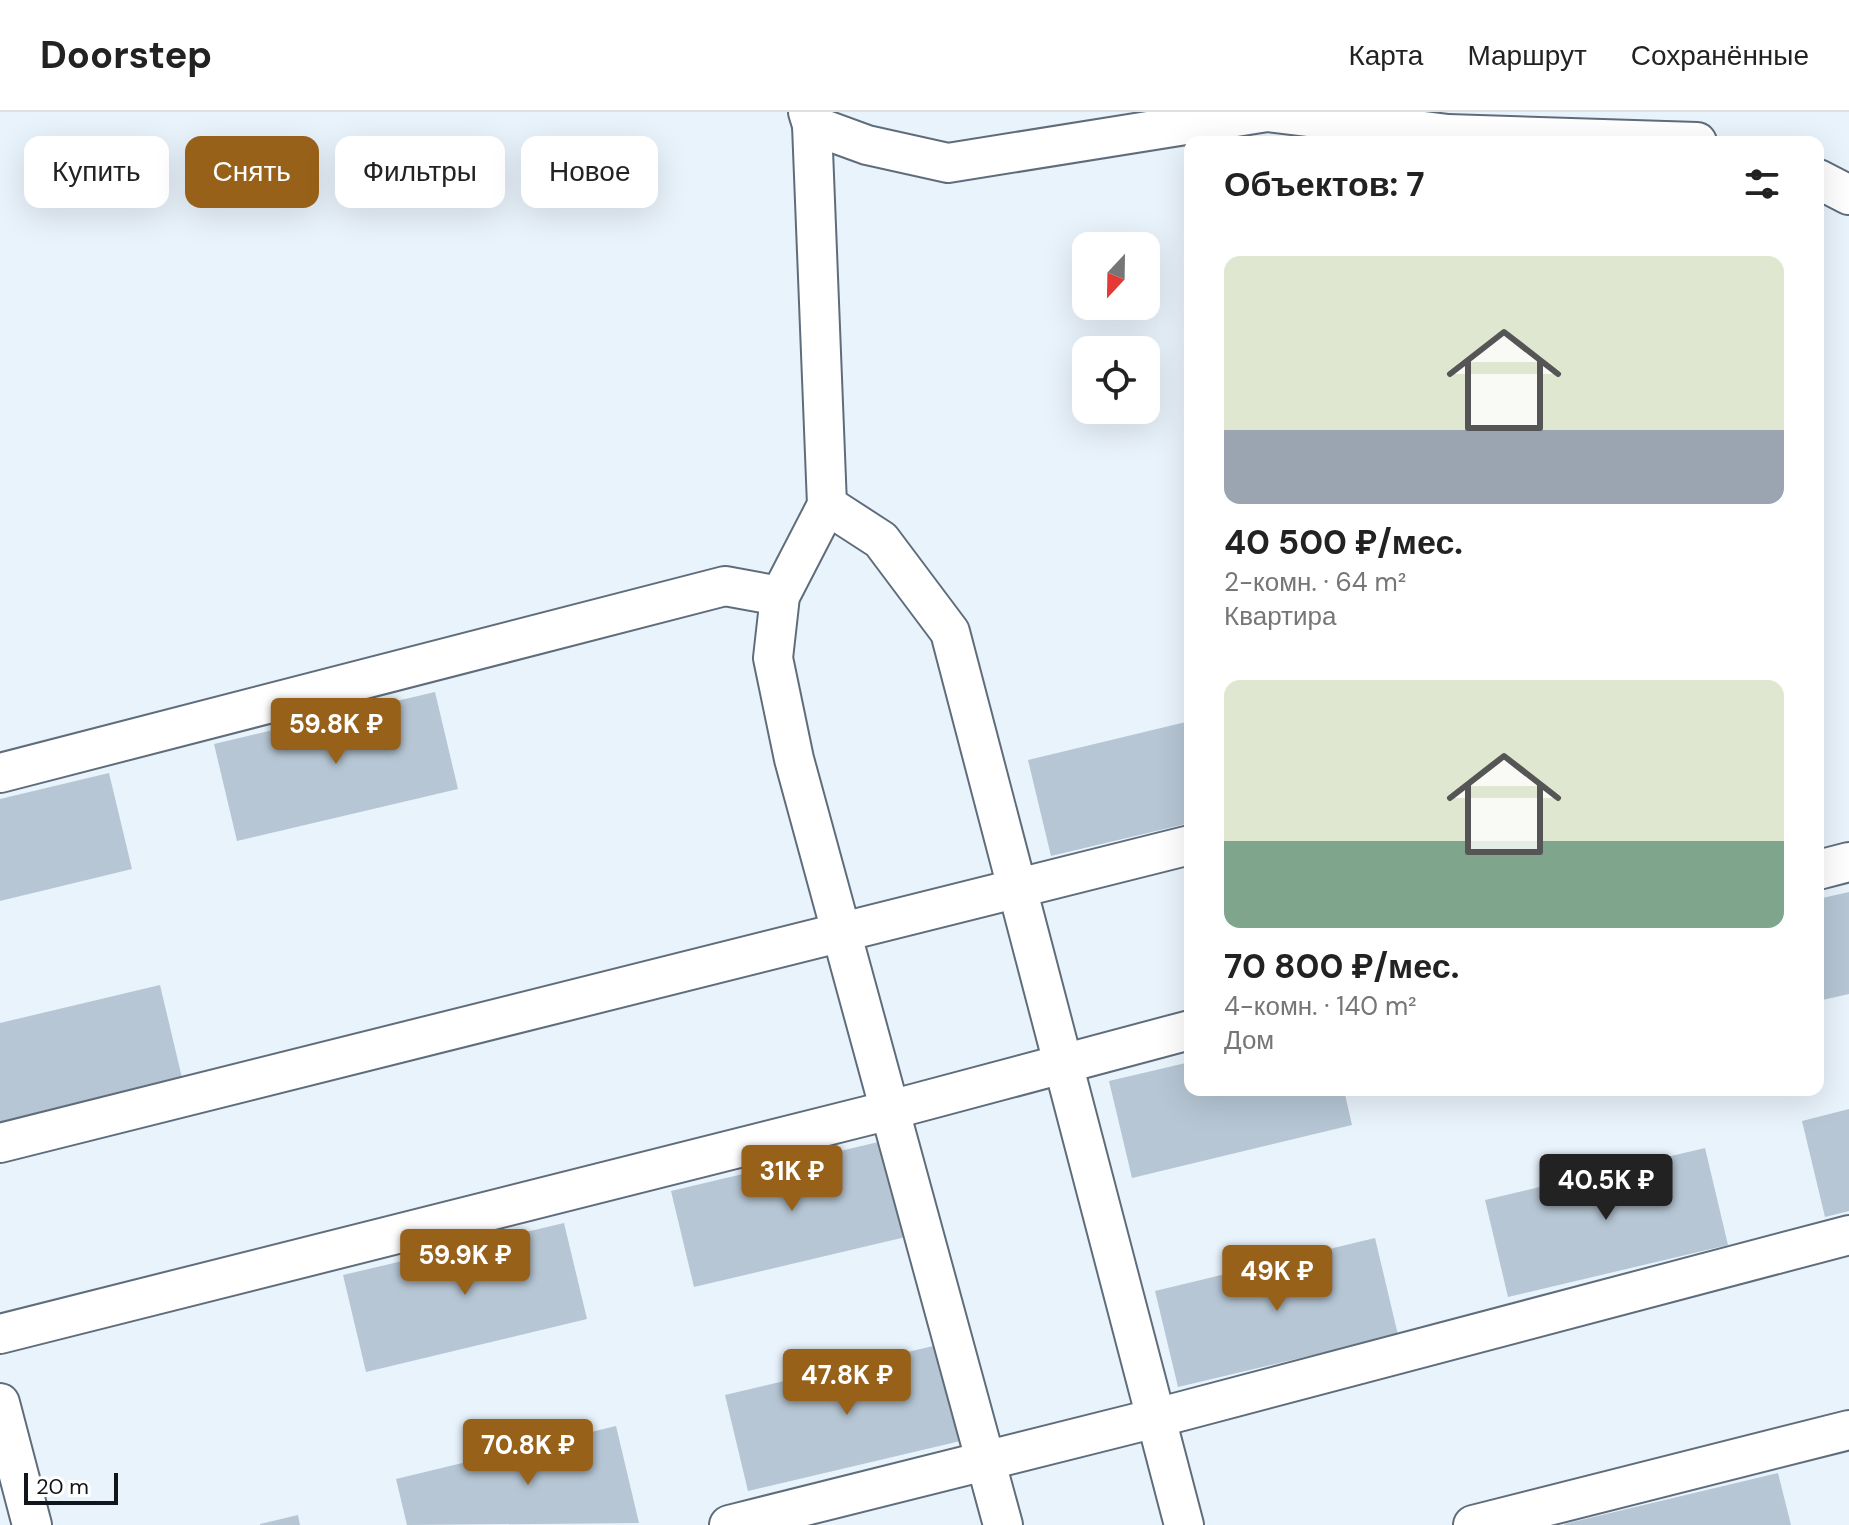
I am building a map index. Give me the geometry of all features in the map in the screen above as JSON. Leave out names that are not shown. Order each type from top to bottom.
[{"type":"lane","points":[[1003,1525],[794,759],[773,658],[780,596],[827,505],[810,118],[867,145],[948,163],[1267,112],[1448,134],[1510,136]]},
{"type":"lane","points":[[1824,182],[1849,195]]},
{"type":"lane","points":[[827,505],[881,540],[950,632],[1184,1525]]},
{"type":"lane","points":[[0,773],[725,586],[780,596]]},
{"type":"lane","points":[[0,1143],[1184,846]]},
{"type":"lane","points":[[1824,868],[1849,862]]},
{"type":"lane","points":[[0,1334],[890,1110],[1184,1032]]},
{"type":"lane","points":[[729,1525],[1156,1418],[1849,1235]]},
{"type":"lane","points":[[0,1403],[32,1525]]},
{"type":"lane","points":[[1473,1525],[1849,1430]]},
{"type":"building","points":[[435,692],[458,789],[237,841],[214,744]]},
{"type":"building","points":[[1184,722],[1184,824],[1051,856],[1028,760]]},
{"type":"building","points":[[109,773],[132,869],[0,901],[0,799]]},
{"type":"building","points":[[1849,892],[1849,994],[1824,1000],[1824,898]]},
{"type":"building","points":[[160,985],[183,1082],[0,1125],[0,1023]]},
{"type":"building","points":[[1184,1063],[1184,1096],[1345,1096],[1352,1125],[1132,1178],[1109,1081]]},
{"type":"building","points":[[1849,1109],[1849,1211],[1825,1217],[1802,1121]]},
{"type":"building","points":[[891,1139],[914,1235],[694,1287],[671,1191]]},
{"type":"building","points":[[1705,1148],[1728,1245],[1508,1297],[1485,1200]]},
{"type":"building","points":[[564,1223],[587,1319],[366,1372],[343,1275]]},
{"type":"building","points":[[1375,1238],[1398,1335],[1178,1387],[1155,1291]]},
{"type":"building","points":[[946,1343],[969,1439],[748,1491],[725,1395]]},
{"type":"building","points":[[616,1426],[639,1523],[407,1525],[396,1479]]},
{"type":"building","points":[[1778,1473],[1791,1525],[1564,1525],[1564,1524]]},
{"type":"building","points":[[298,1515],[300,1525],[260,1525],[260,1524]]}]
